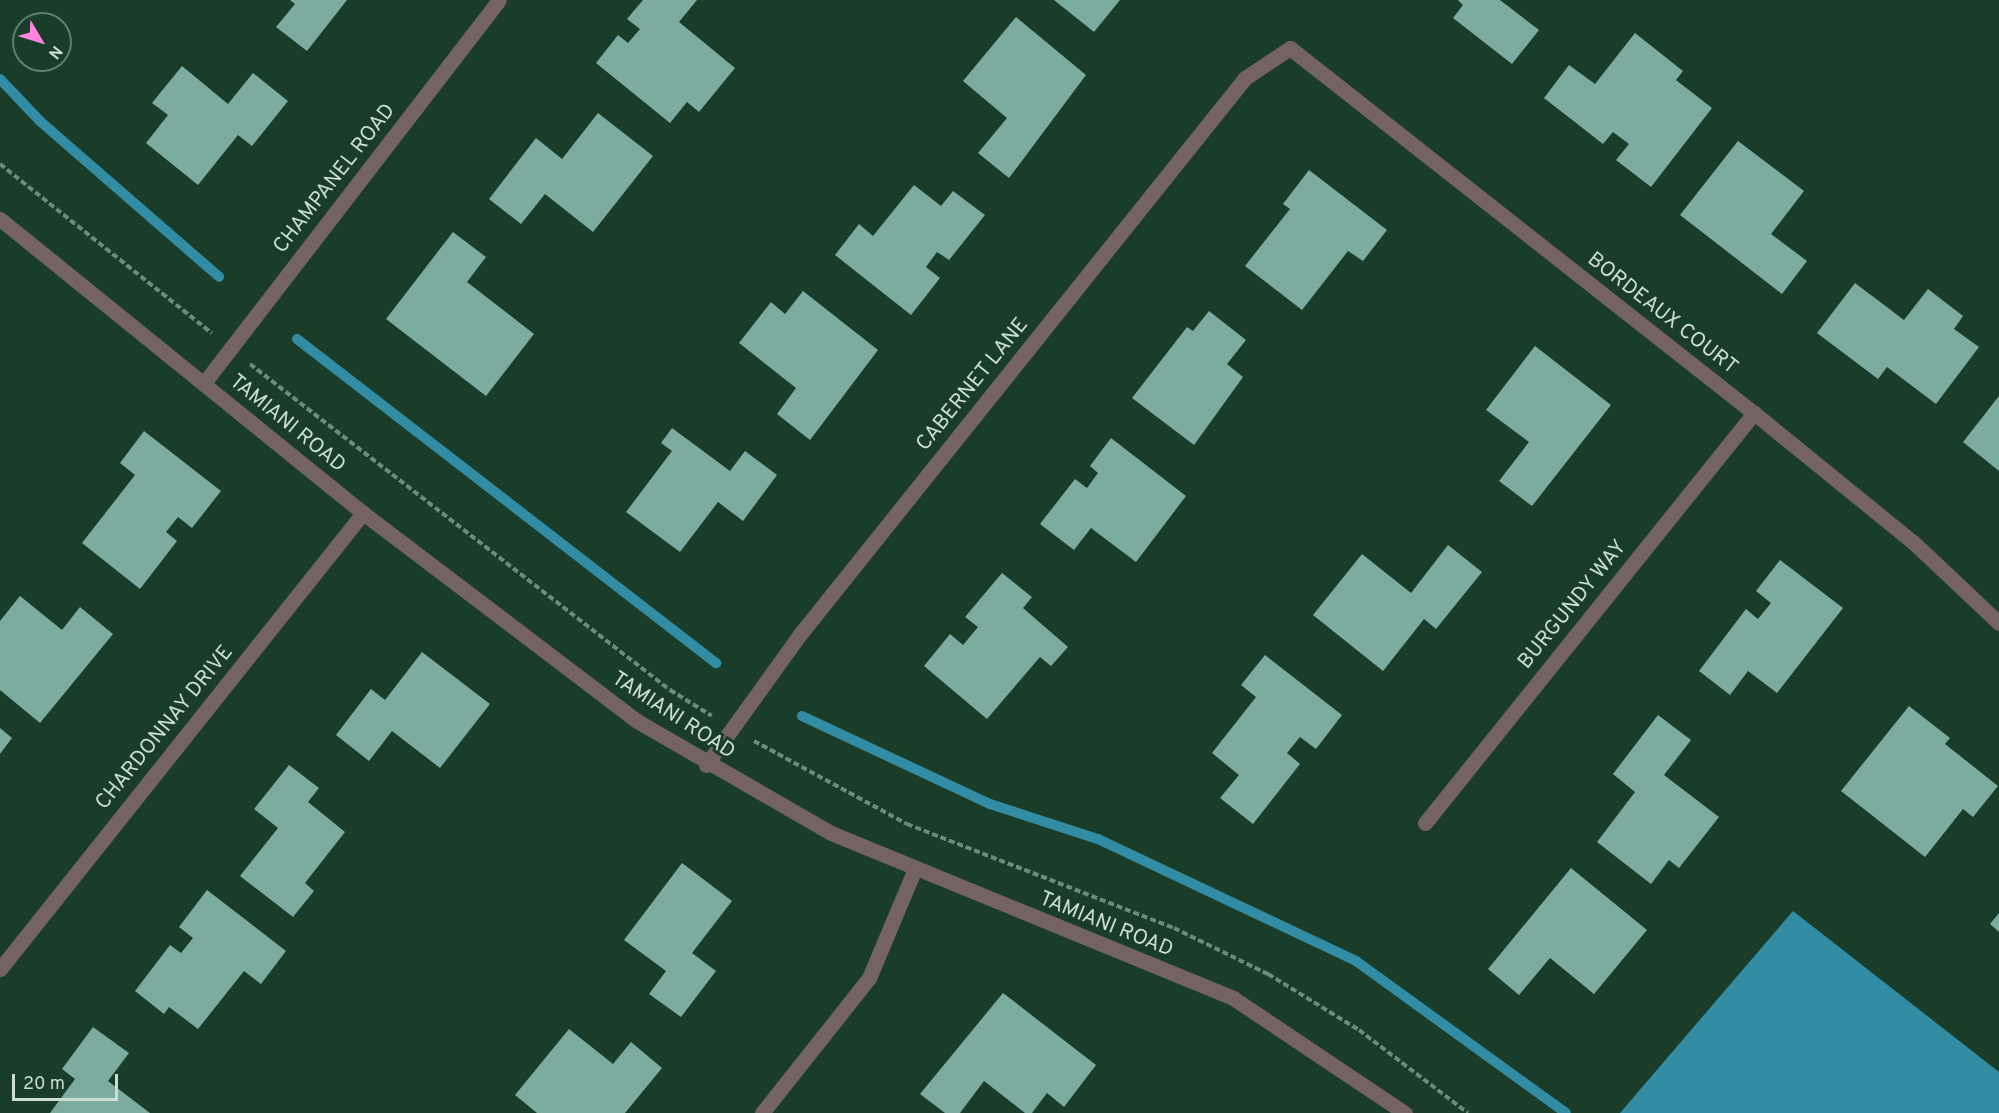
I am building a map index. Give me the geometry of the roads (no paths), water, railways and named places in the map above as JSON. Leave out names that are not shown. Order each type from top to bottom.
[{"type":"street","name":"CHAMPANEL ROAD","points":[[204,383],[499,0]]},
{"type":"street","name":"BORDEAUX COURT","points":[[1290,48],[1754,413],[1913,542],[1999,623]]},
{"type":"street","name":"CABERNET LANE","points":[[706,765],[801,633],[1245,78],[1290,48]]},
{"type":"street","name":"TAMIANI ROAD","points":[[0,219],[363,513],[637,721],[706,765],[914,871],[1233,998],[1405,1113]]},
{"type":"street","name":"BURGUNDY WAY","points":[[1425,823],[1754,413]]},
{"type":"street","name":"CHARDONNAY DRIVE","points":[[0,969],[363,513]]},
{"type":"street","points":[[762,1113],[869,978],[914,871]]},
{"type":"water","points":[[1793,911],[1999,1072],[1999,1113],[1620,1113]]},
{"type":"waterway","points":[[0,79],[41,122],[219,277]]},
{"type":"waterway","points":[[297,339],[716,663]]},
{"type":"waterway","points":[[802,716],[990,804],[1098,839],[1356,961],[1566,1113]]}]
